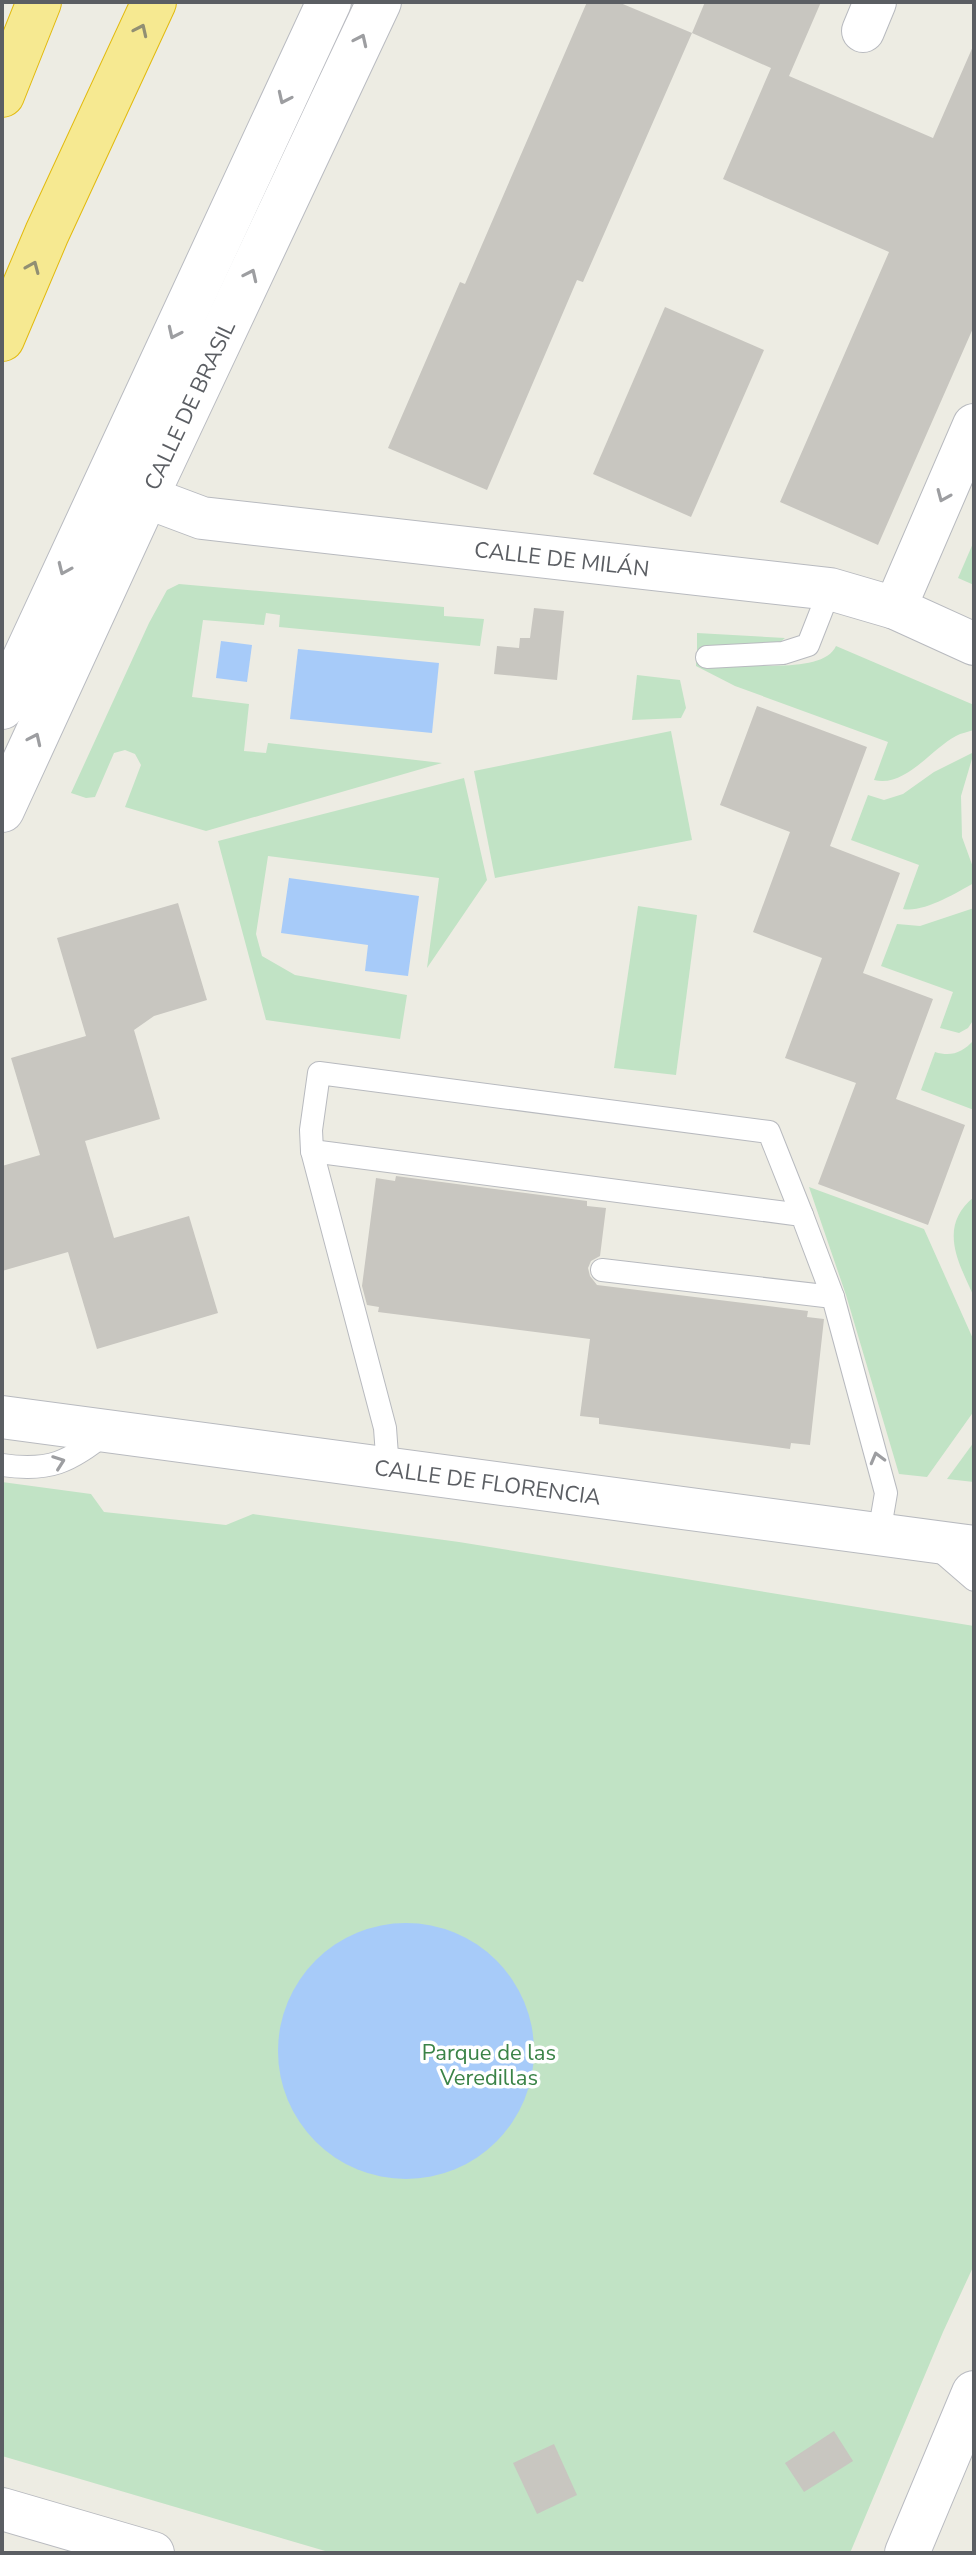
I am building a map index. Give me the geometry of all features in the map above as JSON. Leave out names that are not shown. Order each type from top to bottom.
[{"type":"highway","points":[[2,95],[39,2]]},
{"type":"highway","points":[[2,339],[47,233],[154,2]]},
{"type":"street","name":"CALLE DE BRASIL","points":[[2,707],[329,2]]},
{"type":"street","name":"CALLE DE BRASIL","points":[[2,810],[379,2]]},
{"type":"street","points":[[895,608],[974,425]]},
{"type":"street","name":"CALLE DE MILÁN","points":[[146,497],[202,518],[830,589],[895,608],[974,644]]},
{"type":"street","name":"CALLE DE FLORENCIA","points":[[2,1417],[974,1547]]},
{"type":"street","points":[[907,2553],[974,2393]]},
{"type":"street","points":[[2,2509],[153,2553]]},
{"type":"lane","points":[[707,657],[783,653],[808,645],[830,589]]},
{"type":"lane","points":[[388,1469],[385,1428],[312,1151],[311,1130],[319,1073],[769,1132],[833,1297],[886,1493],[879,1534]]},
{"type":"lane","points":[[312,1151],[802,1215]]},
{"type":"lane","points":[[602,1270],[833,1297]]},
{"type":"lane","points":[[2,1465],[29,1469],[56,1465],[80,1453],[108,1432]]},
{"type":"lane","points":[[930,1542],[974,1580]]},
{"type":"green space","points":[[974,541],[974,585],[958,578]]},
{"type":"green space","points":[[179,584],[444,607],[444,616],[484,619],[480,646],[279,627],[280,615],[266,613],[264,625],[203,620],[192,697],[249,704],[244,751],[266,753],[268,743],[442,763],[206,831],[125,807],[141,765],[135,754],[125,750],[114,753],[95,797],[86,798],[71,793],[149,623],[167,590]]},
{"type":"green space","points":[[697,633],[785,638],[779,643],[697,653]]},
{"type":"green space","points":[[836,646],[974,705],[974,730],[956,736],[907,773],[885,781],[874,780],[888,742],[735,686],[696,666],[696,662],[794,665],[827,656]]},
{"type":"green space","points":[[637,675],[680,680],[686,708],[681,718],[632,720]]},
{"type":"green space","points":[[671,731],[692,840],[495,878],[474,771]]},
{"type":"green space","points":[[974,752],[961,796],[962,837],[974,870],[974,883],[930,905],[903,909],[919,865],[851,840],[868,795],[884,800],[903,794],[934,772]]},
{"type":"green space","points":[[464,778],[487,880],[427,968],[439,878],[268,856],[256,934],[262,956],[295,975],[407,995],[400,1039],[266,1020],[218,841]]},
{"type":"green space","points":[[638,906],[697,915],[676,1075],[614,1068]]},
{"type":"green space","points":[[974,908],[974,1019],[968,1028],[959,1033],[940,1028],[953,992],[881,966],[897,924],[920,926]]},
{"type":"green space","points":[[974,1040],[974,1110],[921,1090],[935,1052],[956,1053]]},
{"type":"green space","points":[[809,1187],[924,1229],[974,1341],[974,1411],[927,1477],[899,1474],[846,1295]]},
{"type":"green space","points":[[974,1197],[974,1297],[954,1246],[954,1233],[956,1220]]},
{"type":"green space","points":[[974,1442],[974,1482],[947,1479]]},
{"type":"green space","name":"Parque de las Veredillas","points":[[2,1482],[91,1494],[104,1512],[226,1525],[253,1514],[459,1542],[974,1626],[974,2265],[850,2553],[332,2553],[2,2456]]},
{"type":"water","points":[[221,641],[252,645],[247,682],[216,678]]},
{"type":"water","points":[[298,649],[439,663],[432,733],[290,719]]},
{"type":"water","points":[[289,878],[419,896],[408,976],[365,971],[368,945],[281,933]]},
{"type":"water","points":[[393,1923],[419,1923],[455,1932],[497,1960],[525,2002],[532,2026],[532,2076],[525,2100],[497,2142],[455,2170],[419,2179],[393,2179],[357,2170],[315,2142],[287,2100],[278,2064],[278,2038],[287,2002],[315,1960],[357,1932]]},
{"type":"building","points":[[587,2],[618,2],[692,33],[583,282],[577,280],[487,490],[388,448],[460,282],[465,284]]},
{"type":"building","points":[[705,2],[821,2],[789,76],[933,138],[974,44],[974,326],[878,545],[780,502],[889,252],[723,179],[771,68],[692,33]]},
{"type":"building","points":[[665,307],[764,350],[691,517],[593,474]]},
{"type":"building","points":[[534,608],[564,611],[557,680],[494,674],[497,646],[519,648],[520,638],[530,638]]},
{"type":"building","points":[[757,706],[867,747],[830,846],[900,873],[863,973],[933,999],[896,1099],[965,1125],[928,1225],[818,1184],[856,1083],[785,1058],[822,958],[753,932],[790,832],[720,805]]},
{"type":"building","points":[[178,903],[207,1000],[154,1016],[134,1030],[160,1119],[85,1141],[114,1238],[189,1216],[218,1313],[97,1349],[68,1252],[2,1271],[2,1166],[40,1155],[11,1058],[86,1036],[57,938]]},
{"type":"building","points":[[396,1176],[587,1201],[587,1206],[606,1208],[600,1256],[591,1261],[588,1268],[597,1285],[808,1311],[807,1317],[824,1319],[810,1445],[791,1443],[790,1449],[599,1424],[599,1418],[580,1416],[590,1339],[378,1312],[379,1307],[367,1305],[362,1286],[376,1178],[395,1181]]},
{"type":"building","points":[[834,2431],[853,2461],[804,2492],[785,2463]]},
{"type":"building","points":[[554,2444],[577,2495],[537,2514],[513,2463]]}]
